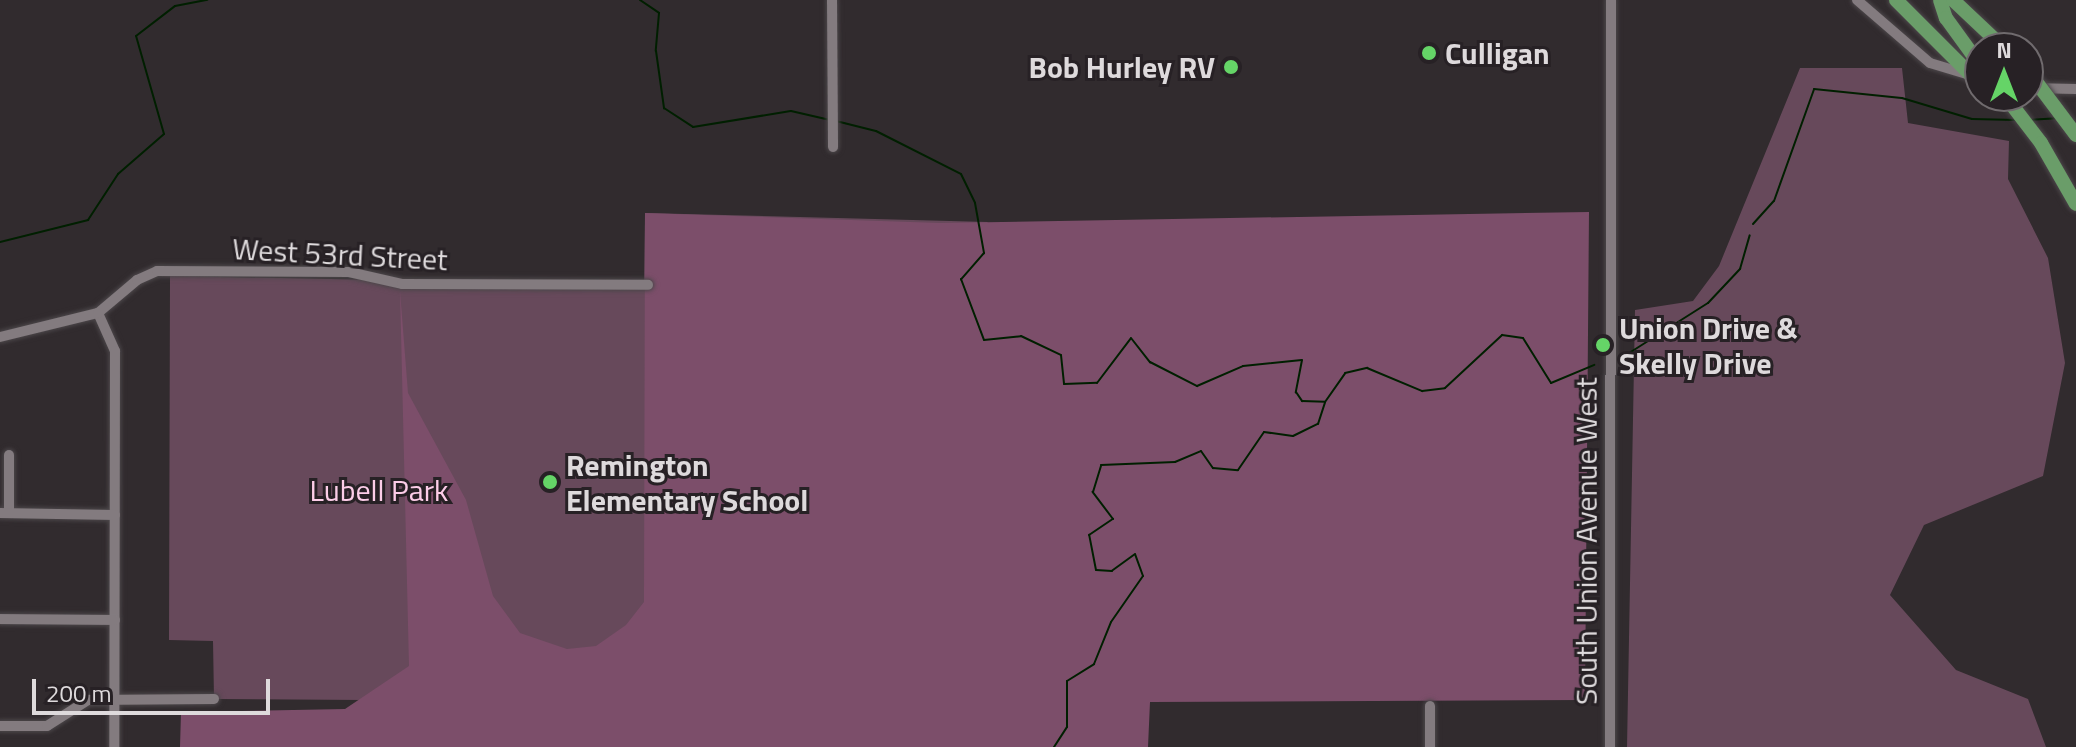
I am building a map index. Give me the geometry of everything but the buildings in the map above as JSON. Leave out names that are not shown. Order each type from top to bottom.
[{"type":"highway","points":[[1896,0],[1964,61]]},
{"type":"highway","points":[[1940,0],[1964,50]]},
{"type":"highway","points":[[1953,0],[1987,32]]},
{"type":"highway","points":[[2044,92],[2076,135]]},
{"type":"highway","points":[[2018,112],[2076,204]]},
{"type":"street","points":[[832,0],[833,147]]},
{"type":"street","name":"South Union Avenue West","points":[[1610,747],[1611,0]]},
{"type":"street","points":[[1857,0],[1930,63],[1964,70]]},
{"type":"street","points":[[2044,88],[2076,89]]},
{"type":"street","name":"West 53rd Street","points":[[0,337],[98,313],[137,280],[157,271],[349,272],[402,284],[648,285]]},
{"type":"street","points":[[98,313],[115,351],[114,747]]},
{"type":"street","points":[[9,455],[5,513],[115,515]]},
{"type":"street","points":[[0,619],[115,620]]},
{"type":"street","points":[[0,726],[47,726],[79,703],[114,699],[214,699]]},
{"type":"street","points":[[1430,706],[1430,747]]},
{"type":"green space","points":[[1800,68],[1902,68],[1908,123],[2009,141],[2008,179],[2048,258],[2065,363],[2043,476],[1924,525],[1890,595],[1956,670],[2028,699],[2046,747],[1627,747],[1635,310],[1693,301],[1719,266]]},
{"type":"green space","name":"Lubell Park","points":[[645,213],[988,222],[645,702],[214,699],[213,641],[169,640],[170,276],[644,285]]},
{"type":"shaded area","points":[[1589,212],[1585,700],[1150,702],[1148,747],[180,747],[181,712],[345,709],[409,666],[400,291],[408,393],[466,500],[493,596],[520,633],[567,649],[596,646],[626,625],[644,602],[645,213],[940,223]]},
{"type":"waterway","points":[[0,242],[88,220],[118,174],[164,134],[136,36],[175,6],[207,0]]},
{"type":"waterway","points":[[640,0],[659,13],[656,51],[664,108],[693,127],[791,111],[829,120]]},
{"type":"waterway","points":[[1753,224],[1774,201],[1814,89],[1902,98],[1972,119],[2016,120]]},
{"type":"waterway","points":[[2030,120],[2056,118]]},
{"type":"waterway","points":[[836,121],[876,131],[961,174],[975,203],[984,253],[961,279],[984,340],[1021,336],[1061,355],[1064,384],[1097,383],[1131,338],[1150,362],[1197,386],[1243,366],[1302,360],[1296,392],[1302,401],[1325,402]]},
{"type":"waterway","points":[[1626,355],[1708,303],[1740,269],[1750,235]]},
{"type":"waterway","points":[[1054,747],[1067,727],[1067,681],[1094,664],[1111,622],[1143,576],[1135,554],[1112,571],[1096,570],[1089,535],[1113,519],[1093,492],[1101,465],[1175,462],[1201,451],[1213,468],[1238,470],[1264,432],[1293,436],[1318,424],[1325,402],[1345,373],[1367,368],[1422,391],[1445,388],[1502,335],[1523,338],[1551,383],[1594,365]]},
{"type":"place","name":"Culligan","points":[[1429,53]]},
{"type":"place","name":"Bob Hurley RV","points":[[1231,67]]},
{"type":"place","name":"Union Drive & Skelly Drive","points":[[1603,345]]},
{"type":"place","name":"Remington Elementary School","points":[[550,482]]}]
